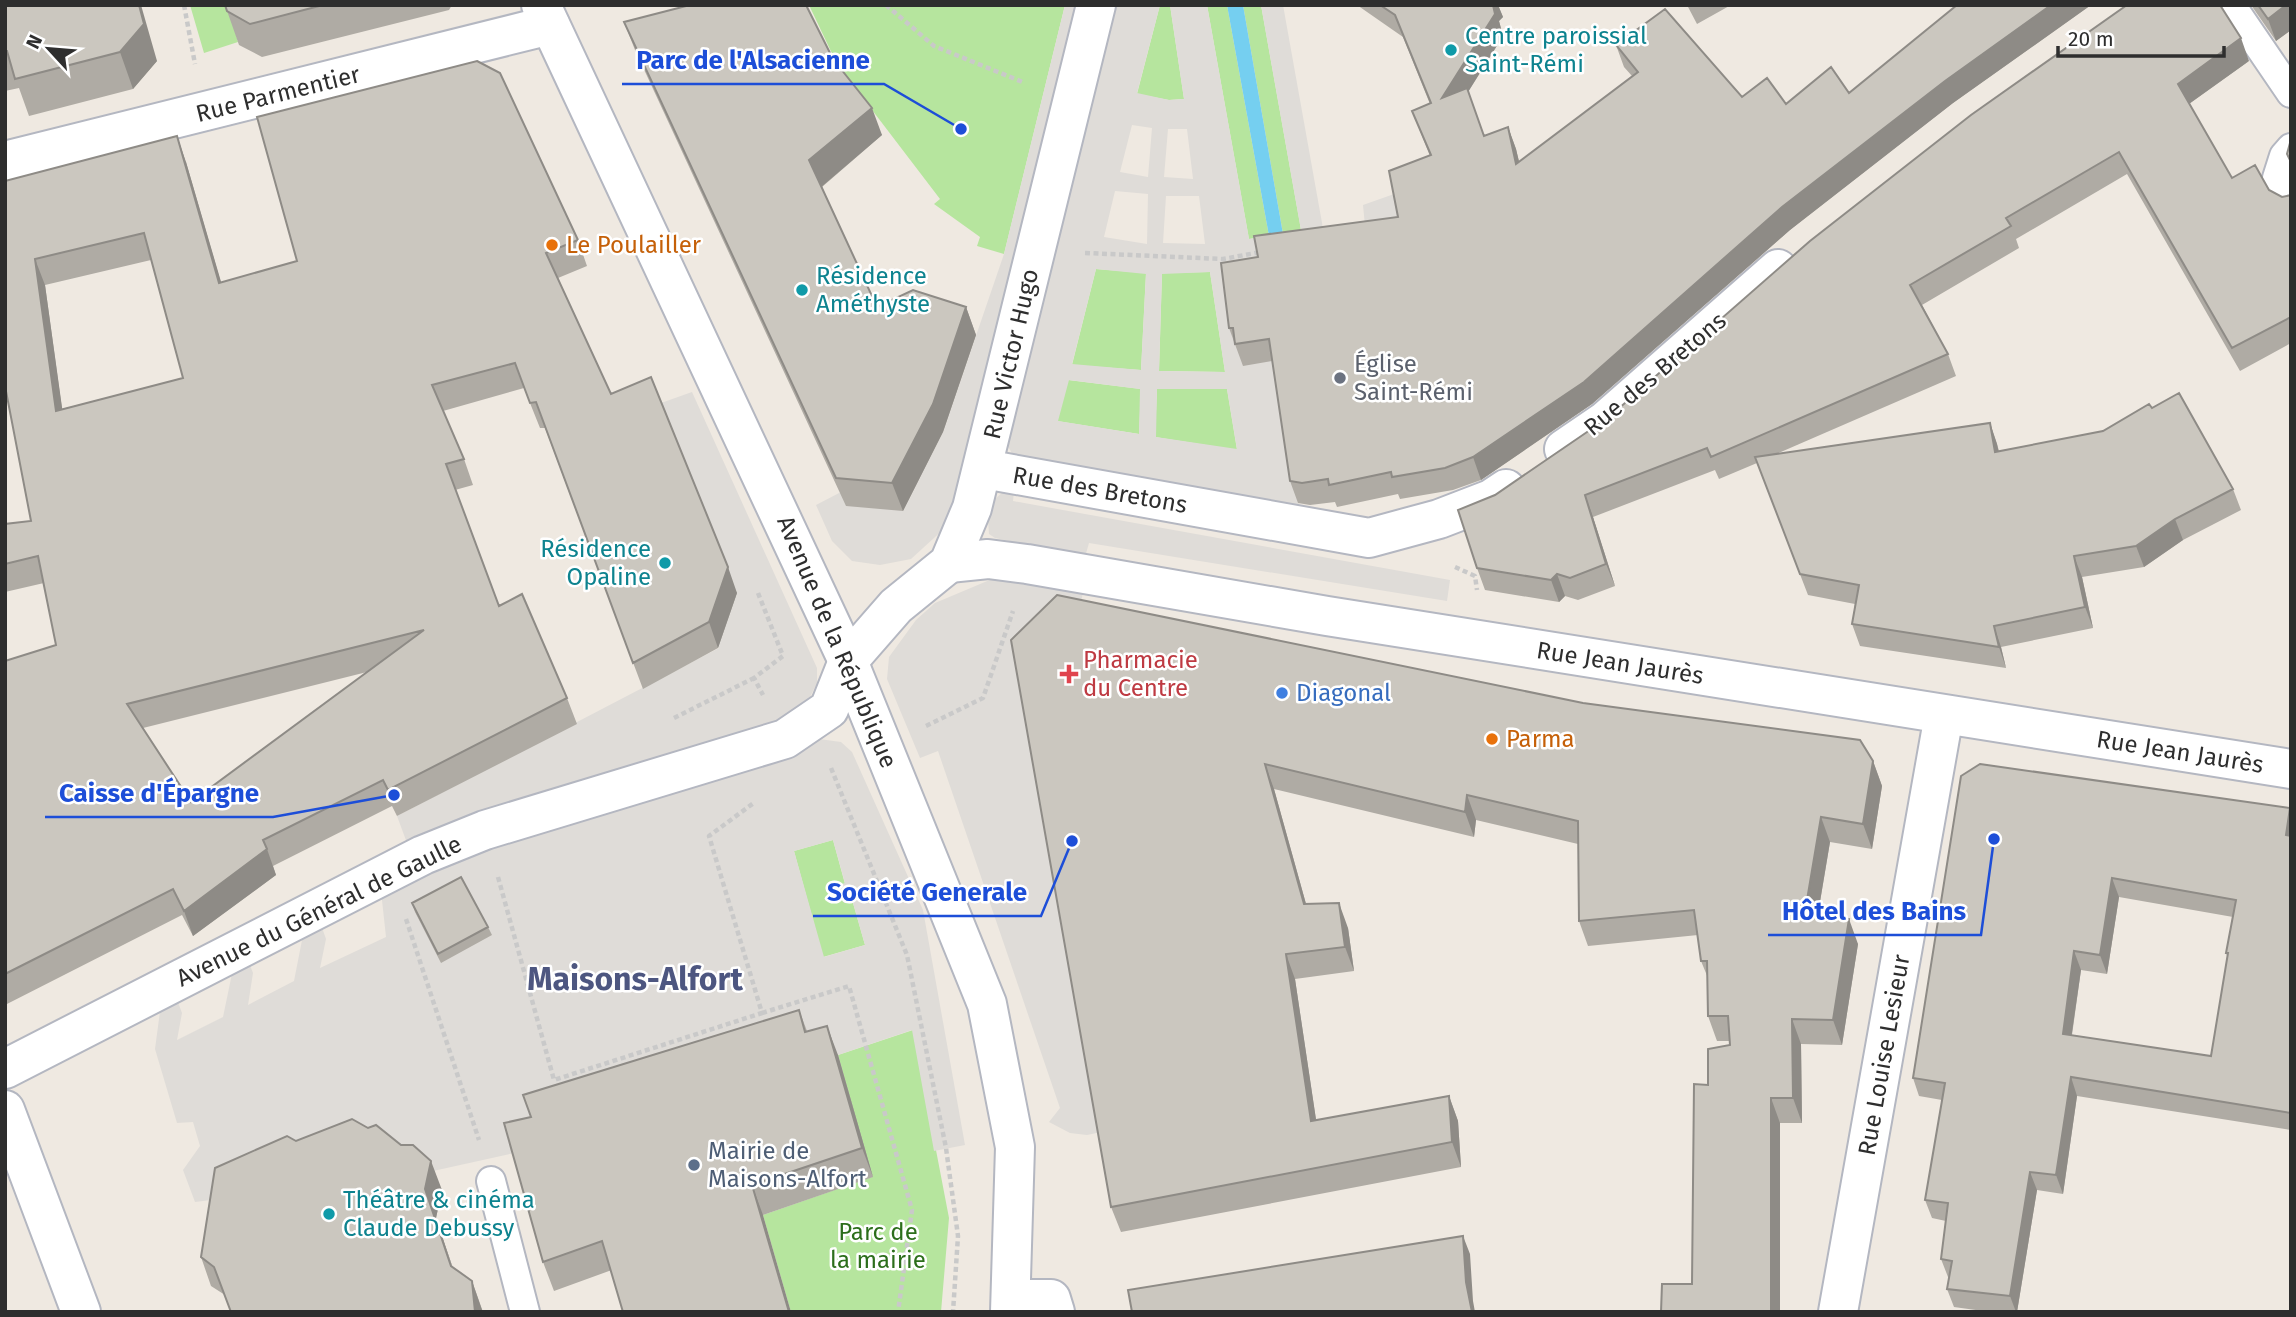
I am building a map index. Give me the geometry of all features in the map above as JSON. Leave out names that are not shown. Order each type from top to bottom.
[{"type":"street","name":"Rue Victor Hugo","points":[[949,564],[984,469],[1096,5]]},
{"type":"street","name":"Rue Parmentier","points":[[5,161],[199,114],[546,15]]},
{"type":"street","name":"Avenue de la République","points":[[546,15],[760,467],[848,661],[987,1004],[1015,1147],[1011,1306]]},
{"type":"street","name":"Rue des Bretons","points":[[984,469],[1369,538],[1439,519],[1491,499],[1605,421],[1804,246]]},
{"type":"street","name":"Rue Jean Jaurès","points":[[949,564],[988,559],[1027,564],[1327,616],[2291,769]]},
{"type":"street","points":[[848,661],[896,606],[949,564]]},
{"type":"street","name":"Avenue du Général de Gaulle","points":[[5,1069],[424,855],[485,830],[785,739],[829,709],[848,661]]},
{"type":"street","name":"Rue Louise Lesieur","points":[[1838,1312],[1944,715]]},
{"type":"street","points":[[5,1110],[81,1312]]},
{"type":"street","points":[[1011,1306],[1051,1299],[1055,1312]]},
{"type":"lane","points":[[2231,5],[2291,93]]},
{"type":"lane","points":[[2291,148],[2284,156],[2277,178],[2291,202]]},
{"type":"lane","points":[[491,1181],[524,1312]]},
{"type":"path","points":[[184,5],[194,44],[199,114]]},
{"type":"path","points":[[886,5],[934,46],[1045,91],[1072,98]]},
{"type":"path","points":[[1035,251],[1223,259],[1263,251]]},
{"type":"path","points":[[1445,563],[1475,576],[1477,595]]},
{"type":"path","points":[[755,583],[783,656],[754,678],[765,699]]},
{"type":"path","points":[[922,728],[983,698],[1015,606]]},
{"type":"path","points":[[818,770],[844,766]]},
{"type":"path","points":[[831,768],[907,955],[946,1149],[958,1236],[953,1312]]},
{"type":"path","points":[[761,797],[709,836],[762,1013]]},
{"type":"path","points":[[485,830],[554,1080],[849,986],[912,1210],[898,1312]]},
{"type":"path","points":[[391,873],[481,1146]]},
{"type":"green space","points":[[190,5],[228,5],[238,42],[204,53]]},
{"type":"green space","points":[[809,5],[1065,5],[1004,254],[977,246],[980,237],[934,204],[940,199],[837,64]]},
{"type":"green space","points":[[1160,5],[1170,5],[1184,99],[1169,100],[1137,94]]},
{"type":"green space","points":[[1207,5],[1227,5],[1269,236],[1249,239]]},
{"type":"green space","points":[[1243,5],[1261,5],[1301,230],[1283,234]]},
{"type":"green space","points":[[1096,269],[1146,273],[1141,370],[1072,365]]},
{"type":"green space","points":[[1210,272],[1225,372],[1159,371],[1162,273]]},
{"type":"green space","points":[[1068,380],[1141,389],[1139,434],[1057,421]]},
{"type":"green space","points":[[1157,389],[1227,389],[1237,450],[1155,437]]},
{"type":"green space","points":[[833,840],[845,884],[839,886],[843,902],[853,903],[865,945],[823,957],[794,851]]},
{"type":"green space","name":"Parc de la mairie","points":[[913,1030],[949,1218],[941,1312],[791,1312],[763,1215],[872,1177],[838,1055]]},
{"type":"shaded area","points":[[1065,5],[1081,5],[958,505],[946,527],[911,559],[880,565],[852,561],[832,541],[816,505],[841,492],[903,511],[943,432],[1004,254]]},
{"type":"shaded area","points":[[1114,5],[1160,5],[1137,93],[1169,100],[1184,99],[1170,5],[1207,5],[1249,239],[1301,230],[1261,5],[1283,5],[1324,234],[1365,226],[1363,205],[1397,193],[1430,364],[1284,359],[1299,507],[1014,457],[1005,441]],"holes":[[[1132,125],[1152,128],[1148,177],[1120,172]],[[1168,129],[1187,129],[1193,179],[1164,177]],[[1115,191],[1148,194],[1147,244],[1104,237]],[[1166,196],[1199,196],[1205,244],[1163,243]],[[1096,269],[1146,274],[1141,370],[1072,364]],[[1210,272],[1225,372],[1159,371],[1162,274]],[[1069,380],[1140,389],[1139,434],[1058,421]],[[1157,389],[1227,389],[1237,449],[1156,437]]]},
{"type":"shaded area","points":[[692,392],[817,668],[817,683],[806,705],[751,734],[407,843],[397,816],[719,648],[661,403]]},
{"type":"shaded area","points":[[1014,491],[1013,501],[1450,580],[1447,601],[1089,543],[1085,557],[995,538],[989,534],[988,519],[995,499],[1003,492]]},
{"type":"shaded area","points":[[992,579],[1017,579],[1084,589],[1076,622],[1101,1132],[1087,1135],[1070,1133],[1049,1122],[1060,1108],[938,751],[920,758],[887,679],[889,657],[916,620],[935,603]]},
{"type":"shaded area","points":[[819,739],[841,742],[852,752],[923,910],[965,1145],[934,1151],[912,1030],[514,1153],[424,1173],[195,1202],[183,1170],[200,1146],[193,1122],[177,1123],[155,1049],[161,1004],[176,997],[182,1013],[177,1040],[223,1017],[234,964],[248,960],[253,973],[248,1005],[294,981],[304,930],[320,922],[326,939],[320,968],[386,937],[381,891],[454,854],[753,768]],"holes":[[[833,840],[845,883],[839,885],[844,903],[853,903],[865,945],[824,957],[794,851]]]},
{"type":"water","points":[[1227,5],[1243,5],[1283,234],[1269,236]]},
{"type":"building","points":[[5,5],[139,5],[144,24],[120,52],[15,79],[5,51]]},
{"type":"building","points":[[225,5],[323,5],[250,24],[227,11]]},
{"type":"building","name":"Résidence Améthyste","points":[[690,5],[806,5],[833,59],[872,108],[809,160],[877,307],[913,290],[966,307],[933,404],[892,483],[836,478],[624,22]]},
{"type":"building","points":[[1380,5],[1493,5],[1495,14],[1442,98],[1467,88],[1484,136],[1508,127],[1516,164],[1638,72],[1616,45],[1665,9],[1742,97],[1767,78],[1786,104],[1831,67],[1849,93],[1957,5],[2051,5],[1945,81],[1782,207],[1584,382],[1473,457],[1445,468],[1392,477],[1391,472],[1329,485],[1328,479],[1302,483],[1290,481],[1269,339],[1235,344],[1233,328],[1229,328],[1221,263],[1258,257],[1254,236],[1398,217],[1389,171],[1431,155],[1412,111],[1431,103],[1395,15]]},
{"type":"building","points":[[2127,5],[2220,5],[2241,38],[2178,84],[2232,178],[2255,165],[2269,190],[2282,197],[2291,195],[2291,317],[2232,348],[2119,152],[2006,218],[2011,226],[1910,285],[1948,354],[1711,457],[1707,448],[1585,495],[1606,564],[1570,578],[1557,574],[1551,580],[1477,568],[1458,510],[1495,495],[1609,417],[1810,241],[1971,115]]},
{"type":"building","points":[[2258,5],[2286,5],[2268,19]]},
{"type":"building","points":[[477,61],[500,73],[578,240],[546,253],[611,394],[651,377],[728,567],[709,622],[633,663],[536,402],[530,403],[515,363],[432,385],[464,459],[446,464],[499,606],[522,594],[567,698],[388,790],[383,780],[263,840],[267,849],[184,911],[173,889],[5,974],[5,661],[56,645],[38,556],[5,564],[5,524],[31,521],[5,386],[5,181],[177,136],[219,283],[297,261],[257,117]],"holes":[[[144,233],[183,378],[56,411],[35,259]],[[424,630],[191,802],[127,704]]]},
{"type":"building","points":[[2291,143],[2291,162],[2287,154]]},
{"type":"building","points":[[2179,393],[2233,489],[2175,519],[2136,546],[2074,556],[2085,607],[1994,626],[1999,647],[1852,624],[1859,585],[1800,574],[1755,457],[1990,423],[1995,452],[2103,431],[2149,404],[2152,408]]},
{"type":"building","points":[[1057,595],[1583,703],[1860,740],[1873,761],[1863,824],[1821,817],[1805,912],[1849,919],[1833,1020],[1792,1019],[1793,1098],[1771,1098],[1771,1312],[1661,1312],[1662,1284],[1692,1284],[1694,1084],[1708,1085],[1708,1049],[1730,1045],[1728,1016],[1708,1016],[1707,961],[1701,961],[1694,910],[1579,921],[1578,821],[1467,795],[1465,812],[1265,764],[1304,904],[1339,903],[1345,947],[1286,954],[1311,1121],[1449,1096],[1452,1142],[1111,1207],[1011,640]]},
{"type":"building","points":[[1980,764],[2290,808],[2286,835],[2291,836],[2291,1113],[2071,1077],[2056,1175],[2030,1172],[2010,1296],[1947,1289],[1952,1261],[1941,1259],[1948,1203],[1925,1200],[1945,1083],[1913,1078],[1961,776]],"holes":[[[2112,878],[2236,900],[2211,1056],[2063,1034],[2074,951],[2100,955]]]},
{"type":"building","points":[[461,877],[488,927],[438,954],[412,903]]},
{"type":"building","name":"Mairie de Maisons-Alfort","points":[[799,1010],[805,1032],[827,1026],[862,1148],[752,1185],[789,1312],[623,1312],[602,1241],[543,1262],[504,1123],[531,1117],[523,1095]]},
{"type":"building","name":"Théâtre & cinéma Claude Debussy","points":[[352,1119],[368,1128],[376,1125],[401,1145],[413,1145],[431,1161],[425,1189],[451,1266],[472,1281],[475,1312],[231,1312],[214,1267],[201,1257],[215,1168],[287,1136],[296,1141]]},
{"type":"building","points":[[1463,1236],[1466,1282],[1472,1312],[1132,1312],[1128,1290]]},
{"type":"place","name":"Centre paroissial Saint-Rémi","points":[[1451,50]]},
{"type":"place","name":"Parc de l'Alsacienne","points":[[961,129]]},
{"type":"place","name":"Le Poulailler","points":[[552,245]]},
{"type":"place","name":"Résidence Améthyste","points":[[802,290]]},
{"type":"place","name":"Église Saint-Rémi","points":[[1340,378]]},
{"type":"place","name":"Résidence Opaline","points":[[665,563]]},
{"type":"place","name":"Pharmacie du Centre","points":[[1069,674]]},
{"type":"place","name":"Diagonal","points":[[1282,693]]},
{"type":"place","name":"Parma","points":[[1492,739]]},
{"type":"place","name":"Caisse d'Épargne","points":[[394,795]]},
{"type":"place","name":"Hôtel des Bains","points":[[1994,839]]},
{"type":"place","name":"Société Generale","points":[[1072,841]]},
{"type":"place","name":"Mairie de Maisons-Alfort","points":[[694,1165]]},
{"type":"place","name":"Théâtre & cinéma Claude Debussy","points":[[329,1214]]},
{"type":"district","name":"Maisons-Alfort","points":[[635,979]]}]
